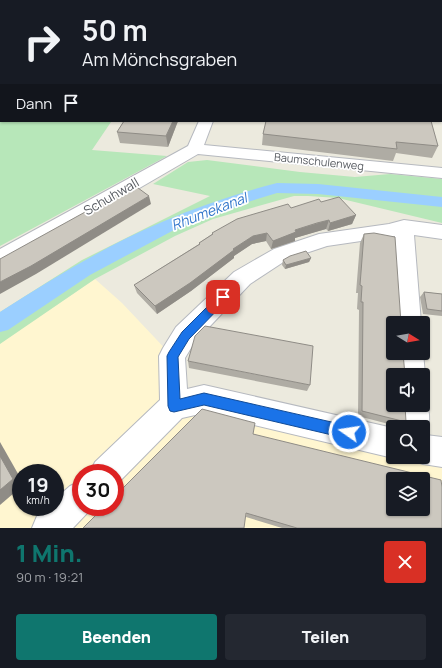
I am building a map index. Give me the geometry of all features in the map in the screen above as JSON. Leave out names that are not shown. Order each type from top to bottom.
[{"type":"street","points":[[195,149],[206,122]]},
{"type":"street","name":"Baumschulenweg","points":[[195,149],[442,173]]},
{"type":"street","name":"Schuhwall","points":[[0,258],[195,149]]},
{"type":"street","points":[[404,227],[409,316]]},
{"type":"street","points":[[174,406],[172,356],[185,335],[242,278],[280,254],[326,238],[389,231],[404,227],[442,232]]},
{"type":"street","points":[[115,464],[174,406],[204,399],[386,441]]},
{"type":"street","points":[[430,450],[442,452]]},
{"type":"street","points":[[49,528],[72,506]]},
{"type":"shaded area","points":[[95,279],[122,303],[172,356],[174,406],[386,455],[386,464],[430,464],[430,455],[442,452],[442,528],[0,528],[0,343]]},
{"type":"green space","points":[[0,122],[111,122],[92,150],[167,156],[0,246]]},
{"type":"green space","points":[[207,160],[300,172],[355,177],[390,174],[442,179],[442,223],[338,198],[294,196],[213,219],[175,236],[95,279],[0,344],[0,312],[82,260],[210,196],[153,184],[188,162]]},
{"type":"building","points":[[123,122],[173,122],[166,136],[117,132]]},
{"type":"building","points":[[266,122],[431,122],[438,146],[396,142],[397,149],[263,134]]},
{"type":"building","points":[[134,185],[149,196],[31,266],[0,282],[0,259]]},
{"type":"building","points":[[339,197],[356,215],[330,223],[329,220],[317,223],[295,230],[296,232],[273,241],[267,233],[253,236],[233,249],[234,250],[190,283],[155,306],[134,285],[200,244],[199,243],[213,234],[212,233],[237,219],[288,204],[291,208],[319,199],[321,202]]},
{"type":"building","points":[[374,233],[395,237],[401,316],[386,316],[386,360],[404,360],[404,368],[386,368],[386,412],[405,412],[406,420],[398,420],[362,411],[363,302],[361,302],[362,286],[360,285],[364,234]]},
{"type":"building","points":[[306,251],[311,258],[286,265],[283,260],[290,256]]},
{"type":"building","points":[[424,292],[442,294],[442,311],[427,309]]},
{"type":"building","points":[[205,326],[313,346],[310,385],[188,361],[195,336]]},
{"type":"building","points":[[202,409],[255,423],[253,434],[408,472],[386,472],[386,516],[430,516],[430,477],[441,480],[442,487],[442,528],[297,528],[246,513],[244,528],[83,528],[95,516],[124,516],[124,487]]},
{"type":"building","points":[[0,456],[12,480],[0,490]]},
{"type":"waterway","name":"Rhumekanal","points":[[0,323],[83,270],[168,226],[245,197],[277,188],[318,189],[442,202]]},
{"type":"route","points":[[223,297],[185,335],[172,356],[174,406],[204,399],[349,432]]}]
